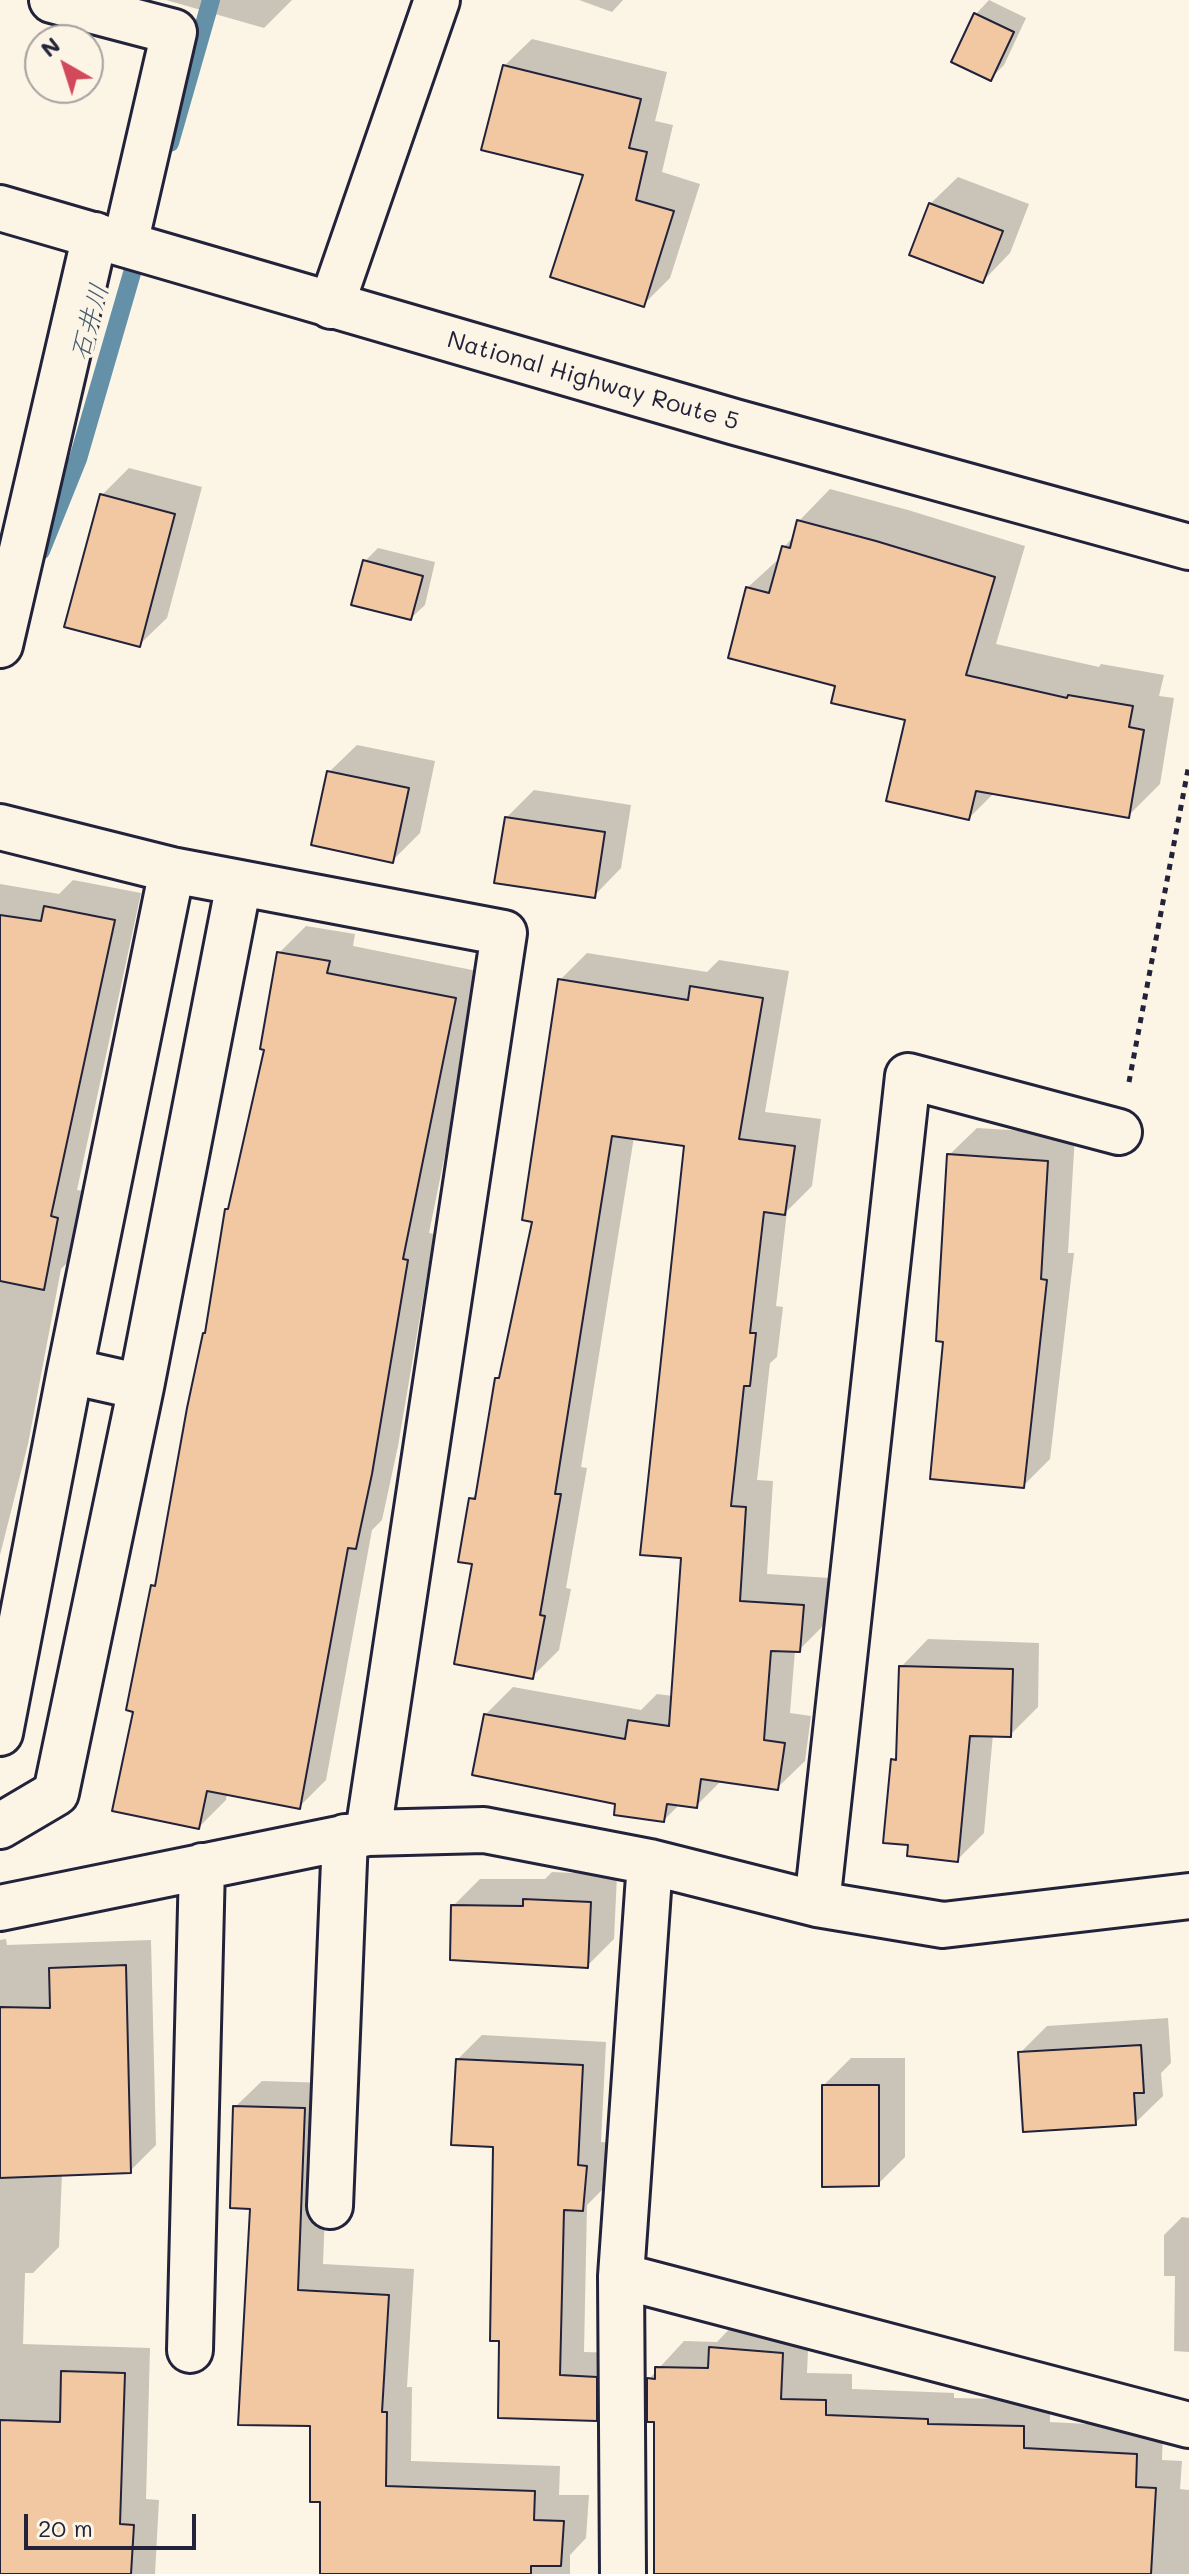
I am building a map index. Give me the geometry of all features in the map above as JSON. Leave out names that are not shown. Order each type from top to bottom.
[{"type":"main road","points":[[0,645],[110,240],[174,32],[52,0]]},
{"type":"main road","points":[[331,306],[437,0]]},
{"type":"main road","name":"National Highway Route 5","points":[[0,208],[735,422],[1189,547]]},
{"type":"main road","points":[[0,827],[172,870],[504,933],[356,1835],[330,2206]]},
{"type":"main road","points":[[0,1733],[172,870]]},
{"type":"main road","points":[[0,1826],[56,1793],[141,1387],[239,883]]},
{"type":"main road","points":[[817,1904],[908,1076],[1119,1132]]},
{"type":"main road","points":[[70,1371],[141,1387]]},
{"type":"main road","points":[[0,1908],[356,1835],[484,1830],[650,1862],[817,1904],[943,1925],[1189,1896]]},
{"type":"main road","points":[[623,2574],[621,2276],[650,1862]]},
{"type":"main road","points":[[190,2350],[202,1866]]},
{"type":"main road","points":[[621,2276],[1189,2425]]},
{"type":"path","points":[[1119,1132],[1189,764]]},
{"type":"building","points":[[974,13],[1014,32],[991,81],[951,62]]},
{"type":"building","points":[[503,65],[641,99],[629,148],[647,152],[636,200],[674,211],[644,307],[550,277],[583,175],[481,150]]},
{"type":"building","points":[[929,203],[1003,231],[983,283],[909,255]]},
{"type":"building","points":[[100,494],[175,514],[140,647],[64,627]]},
{"type":"building","points":[[797,520],[995,577],[966,675],[1067,698],[1068,695],[1133,706],[1129,727],[1144,730],[1129,818],[976,791],[969,820],[886,801],[905,720],[831,703],[835,686],[728,658],[746,587],[769,593],[782,546],[790,548]]},
{"type":"building","points":[[363,560],[423,576],[411,620],[351,605]]},
{"type":"building","points":[[327,771],[409,788],[393,863],[311,845]]},
{"type":"building","points":[[505,817],[605,832],[595,898],[494,883]]},
{"type":"building","points":[[44,906],[115,920],[51,1216],[58,1218],[44,1290],[0,1281],[0,915],[41,921]]},
{"type":"building","points":[[277,952],[330,961],[327,973],[456,998],[403,1259],[408,1260],[372,1474],[356,1549],[348,1548],[300,1809],[207,1791],[199,1829],[112,1811],[133,1712],[126,1710],[151,1585],[155,1586],[187,1408],[205,1333],[225,1209],[228,1209],[264,1050],[260,1049]]},
{"type":"building","points":[[558,979],[688,1000],[690,986],[763,998],[739,1139],[795,1146],[785,1215],[764,1212],[750,1333],[756,1333],[750,1386],[744,1386],[731,1506],[746,1507],[740,1601],[804,1605],[800,1652],[771,1651],[764,1740],[785,1743],[778,1790],[701,1779],[697,1808],[667,1804],[664,1822],[614,1815],[615,1804],[472,1775],[484,1714],[625,1739],[628,1720],[669,1726],[681,1558],[640,1555],[684,1146],[612,1136],[555,1494],[561,1494],[540,1615],[545,1616],[533,1679],[454,1664],[472,1564],[458,1562],[469,1498],[475,1499],[495,1378],[499,1378],[532,1222],[522,1220]]},
{"type":"building","points":[[947,1154],[1048,1161],[1041,1279],[1047,1280],[1024,1488],[930,1479],[943,1342],[936,1341]]},
{"type":"building","points":[[899,1666],[1013,1669],[1011,1737],[970,1736],[958,1862],[907,1856],[908,1845],[883,1843],[891,1759],[896,1760]]},
{"type":"building","points":[[523,1899],[591,1902],[588,1968],[450,1960],[451,1905],[523,1906]]},
{"type":"building","points":[[126,1965],[131,2173],[0,2178],[0,2007],[50,2008],[49,1968]]},
{"type":"building","points":[[1141,2045],[1144,2093],[1134,2093],[1136,2125],[1023,2132],[1018,2052]]},
{"type":"building","points":[[456,2059],[583,2065],[578,2165],[587,2166],[583,2211],[564,2210],[560,2375],[597,2377],[597,2421],[498,2418],[499,2341],[490,2341],[493,2147],[451,2145]]},
{"type":"building","points":[[822,2085],[879,2085],[879,2186],[822,2187]]},
{"type":"building","points":[[233,2106],[305,2108],[298,2290],[389,2295],[382,2412],[387,2412],[386,2486],[535,2491],[534,2520],[564,2521],[561,2566],[531,2566],[531,2574],[320,2574],[320,2502],[310,2502],[310,2426],[238,2425],[250,2209],[230,2208]]},
{"type":"building","points":[[709,2347],[783,2353],[781,2399],[826,2400],[826,2415],[928,2419],[928,2424],[1024,2426],[1024,2448],[1137,2454],[1136,2487],[1156,2488],[1151,2574],[654,2574],[654,2422],[647,2422],[647,2378],[655,2379],[655,2367],[708,2368]]},
{"type":"building","points":[[61,2371],[125,2373],[120,2524],[134,2525],[131,2574],[0,2574],[0,2420],[60,2422]]},
{"type":"waterway","name":"石井川","points":[[170,143],[211,0]]},
{"type":"waterway","name":"石井川","points":[[41,551],[78,459],[139,249]]}]
